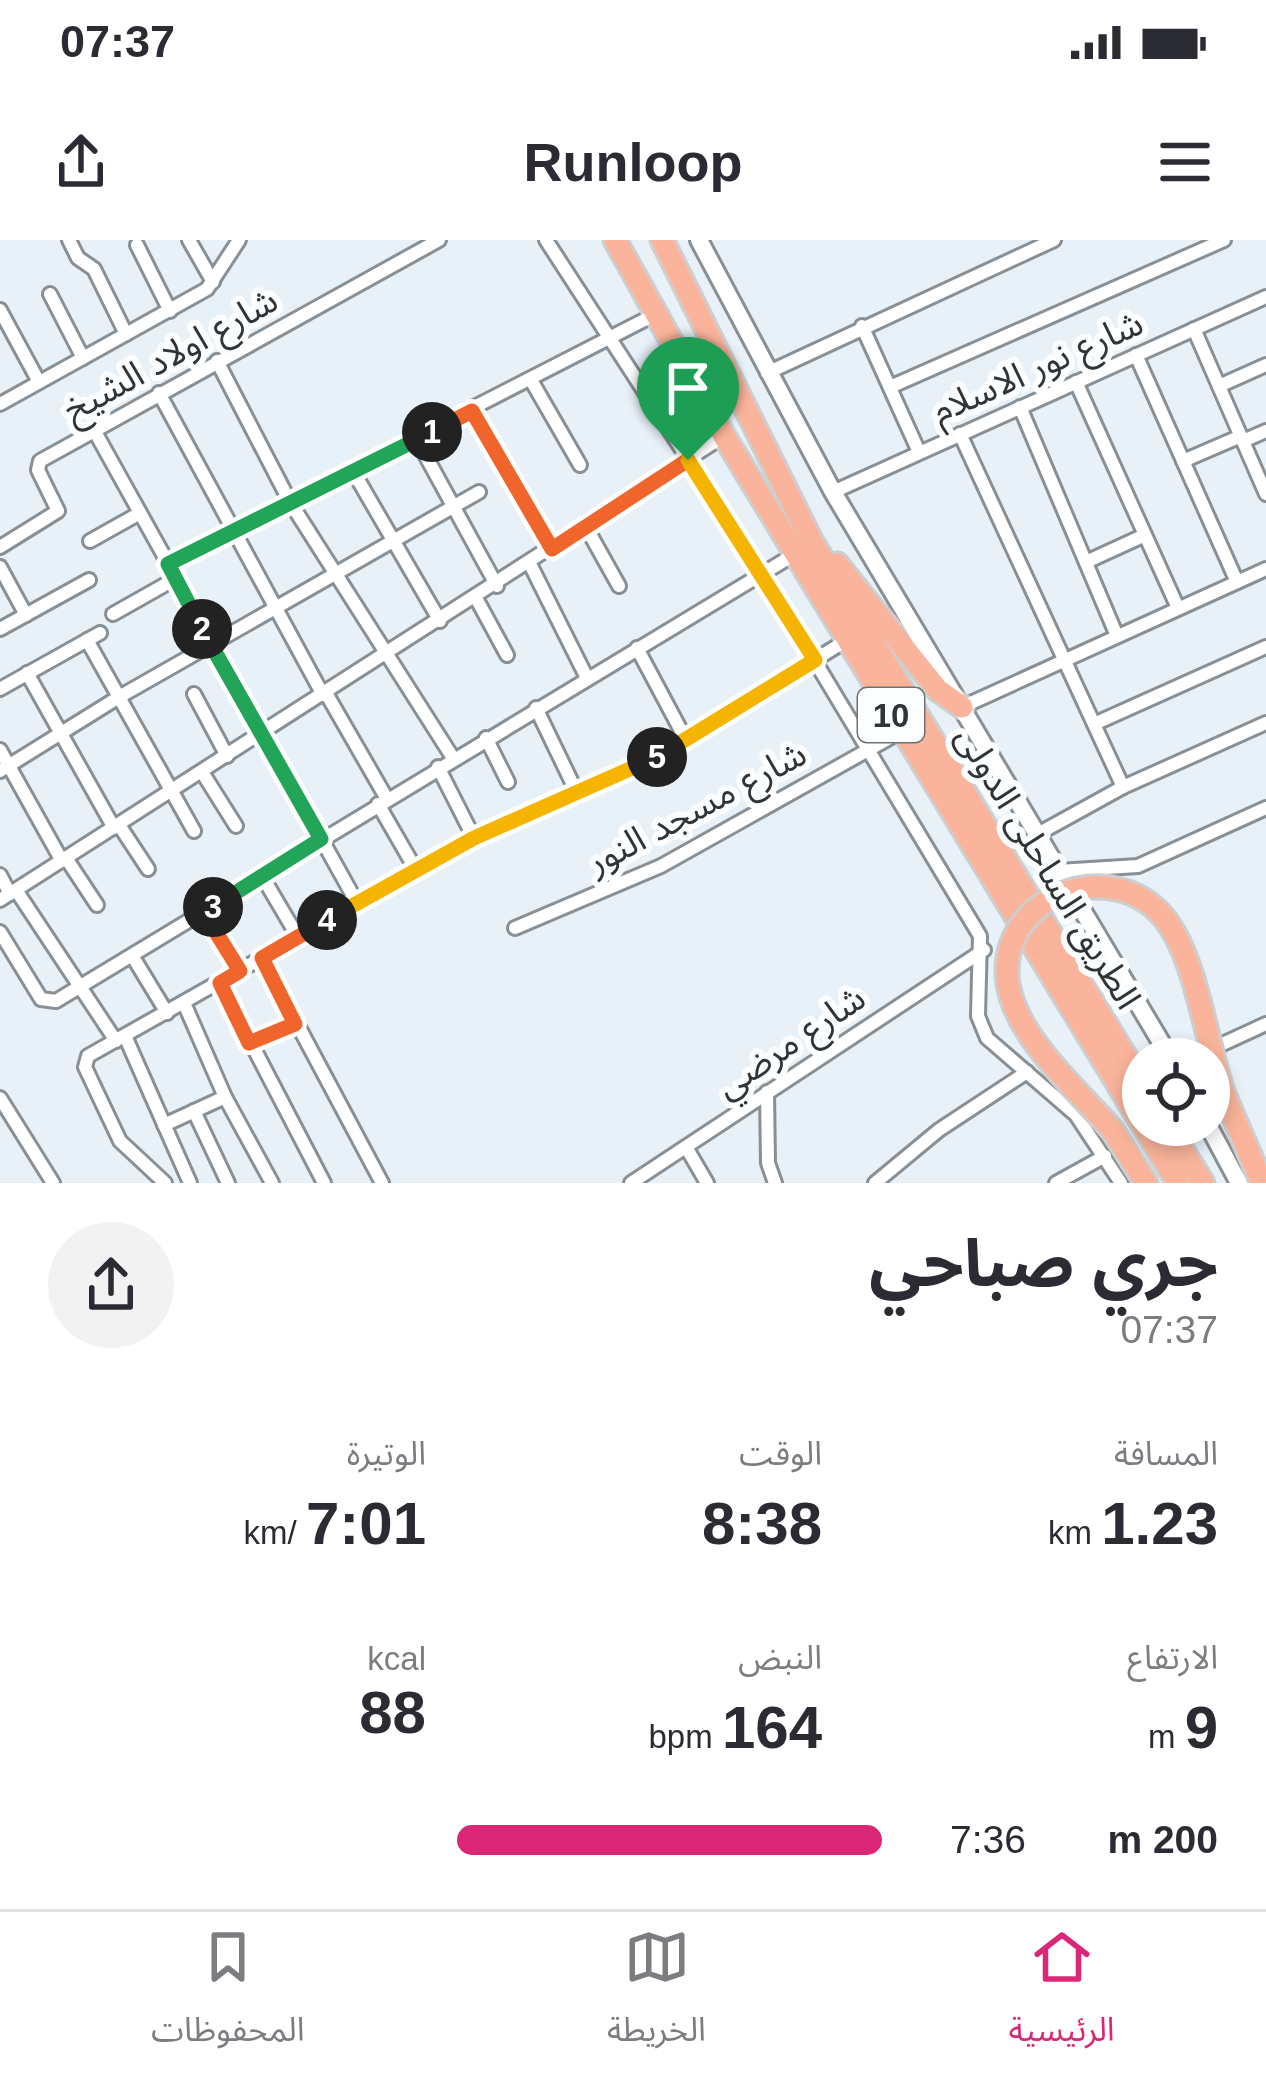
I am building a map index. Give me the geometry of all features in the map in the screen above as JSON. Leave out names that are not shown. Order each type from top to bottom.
[{"type":"highway","name":"الطريق الساحلى الدولى","points":[[615,240],[724,436],[804,548],[1122,1052]]},
{"type":"highway","name":"الطريق الساحلى الدولى","points":[[662,240],[847,640],[1178,1183]]},
{"type":"highway","points":[[804,548],[854,582],[938,690],[962,706]]},
{"type":"highway","points":[[1146,1183],[1113,1131],[1026,1027],[1008,984],[1008,961],[1019,929],[1042,903],[1061,892],[1115,888],[1147,902],[1163,917],[1179,945],[1223,1092],[1262,1183]]},
{"type":"highway","points":[[1180,1146],[1203,1183]]},
{"type":"street","points":[[69,240],[78,258],[94,269],[126,334]]},
{"type":"street","points":[[189,240],[213,282]]},
{"type":"street","name":"شارع اولاد الشيخ","points":[[0,547],[58,511],[38,463],[439,240]]},
{"type":"street","points":[[546,240],[762,573],[983,950],[978,1016],[1003,1056],[1076,1114],[1121,1183]]},
{"type":"street","points":[[699,240],[832,492],[1158,1038]]},
{"type":"street","points":[[767,373],[1054,240]]},
{"type":"street","points":[[890,387],[1224,240]]},
{"type":"street","points":[[0,404],[213,282],[232,243]]},
{"type":"street","points":[[137,244],[170,310]]},
{"type":"street","points":[[50,294],[83,358]]},
{"type":"street","name":"شارع نور الاسلام","points":[[832,492],[1266,297]]},
{"type":"street","points":[[0,310],[39,382]]},
{"type":"street","points":[[168,564],[654,315]]},
{"type":"street","points":[[862,326],[919,452]]},
{"type":"street","points":[[1194,329],[1266,494]]},
{"type":"street","points":[[1136,355],[1237,581]]},
{"type":"street","points":[[217,361],[290,502],[453,758]]},
{"type":"street","points":[[1219,386],[1266,365]]},
{"type":"street","points":[[531,380],[580,465]]},
{"type":"street","points":[[1076,382],[1178,608]]},
{"type":"street","points":[[159,393],[416,870]]},
{"type":"street","points":[[1020,407],[1117,636]]},
{"type":"street","points":[[472,411],[552,549]]},
{"type":"street","points":[[94,430],[357,903]]},
{"type":"street","points":[[1183,461],[1266,431]]},
{"type":"street","points":[[960,434],[1123,788]]},
{"type":"street","points":[[9,895],[724,436]]},
{"type":"street","points":[[417,440],[496,586]]},
{"type":"street","points":[[353,471],[440,621]]},
{"type":"street","points":[[4,769],[118,697],[479,492]]},
{"type":"street","points":[[90,542],[140,513]]},
{"type":"street","points":[[586,527],[619,586]]},
{"type":"street","points":[[1086,562],[1145,535]]},
{"type":"street","points":[[0,932],[41,998],[56,1001],[804,548]]},
{"type":"street","points":[[530,564],[587,678]]},
{"type":"street","points":[[0,567],[26,615]]},
{"type":"street","points":[[962,706],[1266,568]]},
{"type":"street","points":[[113,614],[175,579]]},
{"type":"street","points":[[0,629],[89,580]]},
{"type":"street","points":[[476,598],[507,655]]},
{"type":"street","points":[[0,688],[100,633]]},
{"type":"street","points":[[87,640],[194,831]]},
{"type":"street","points":[[165,1183],[120,1141],[85,1067],[88,1056],[474,838],[578,796],[686,740],[847,640]]},
{"type":"street","points":[[1094,724],[1266,647]]},
{"type":"street","points":[[637,648],[686,740]]},
{"type":"street","points":[[27,673],[117,826],[148,869]]},
{"type":"street","points":[[194,694],[227,756]]},
{"type":"street","points":[[536,708],[578,796]]},
{"type":"street","points":[[1036,835],[1123,788],[1266,723]]},
{"type":"street","name":"شارع مسجد النور","points":[[515,928],[661,866],[902,731]]},
{"type":"street","points":[[486,738],[508,782]]},
{"type":"street","points":[[0,750],[4,769],[97,905]]},
{"type":"street","points":[[438,767],[474,838]]},
{"type":"street","points":[[202,772],[236,826]]},
{"type":"street","points":[[1058,871],[1138,866],[1266,808]]},
{"type":"street","points":[[0,875],[9,895],[120,1039],[190,1183]]},
{"type":"street","points":[[262,877],[298,937]]},
{"type":"street","points":[[204,913],[240,971]]},
{"type":"street","name":"شارع مرضي","points":[[631,1183],[983,950]]},
{"type":"street","points":[[133,957],[167,1012]]},
{"type":"street","points":[[262,958],[382,1183]]},
{"type":"street","points":[[220,983],[324,1183]]},
{"type":"street","points":[[184,1003],[225,1096],[272,1183]]},
{"type":"street","points":[[249,1043],[295,1024]]},
{"type":"street","points":[[1230,1041],[1266,1024]]},
{"type":"street","points":[[875,1183],[939,1130],[1027,1072]]},
{"type":"street","points":[[767,1092],[768,1163],[775,1183]]},
{"type":"street","points":[[164,1125],[225,1096]]},
{"type":"street","points":[[0,1098],[53,1183]]},
{"type":"street","points":[[194,1111],[226,1179],[208,1183]]},
{"type":"street","points":[[1219,1146],[1239,1183]]},
{"type":"street","points":[[686,1147],[707,1183]]},
{"type":"street","points":[[1056,1183],[1105,1156]]},
{"type":"route","points":[[472,411],[552,549],[688,460],[815,660],[668,750],[578,796],[474,838],[262,958],[295,1024],[249,1043],[220,983],[240,971],[204,913],[321,839],[168,564],[472,411]]}]
